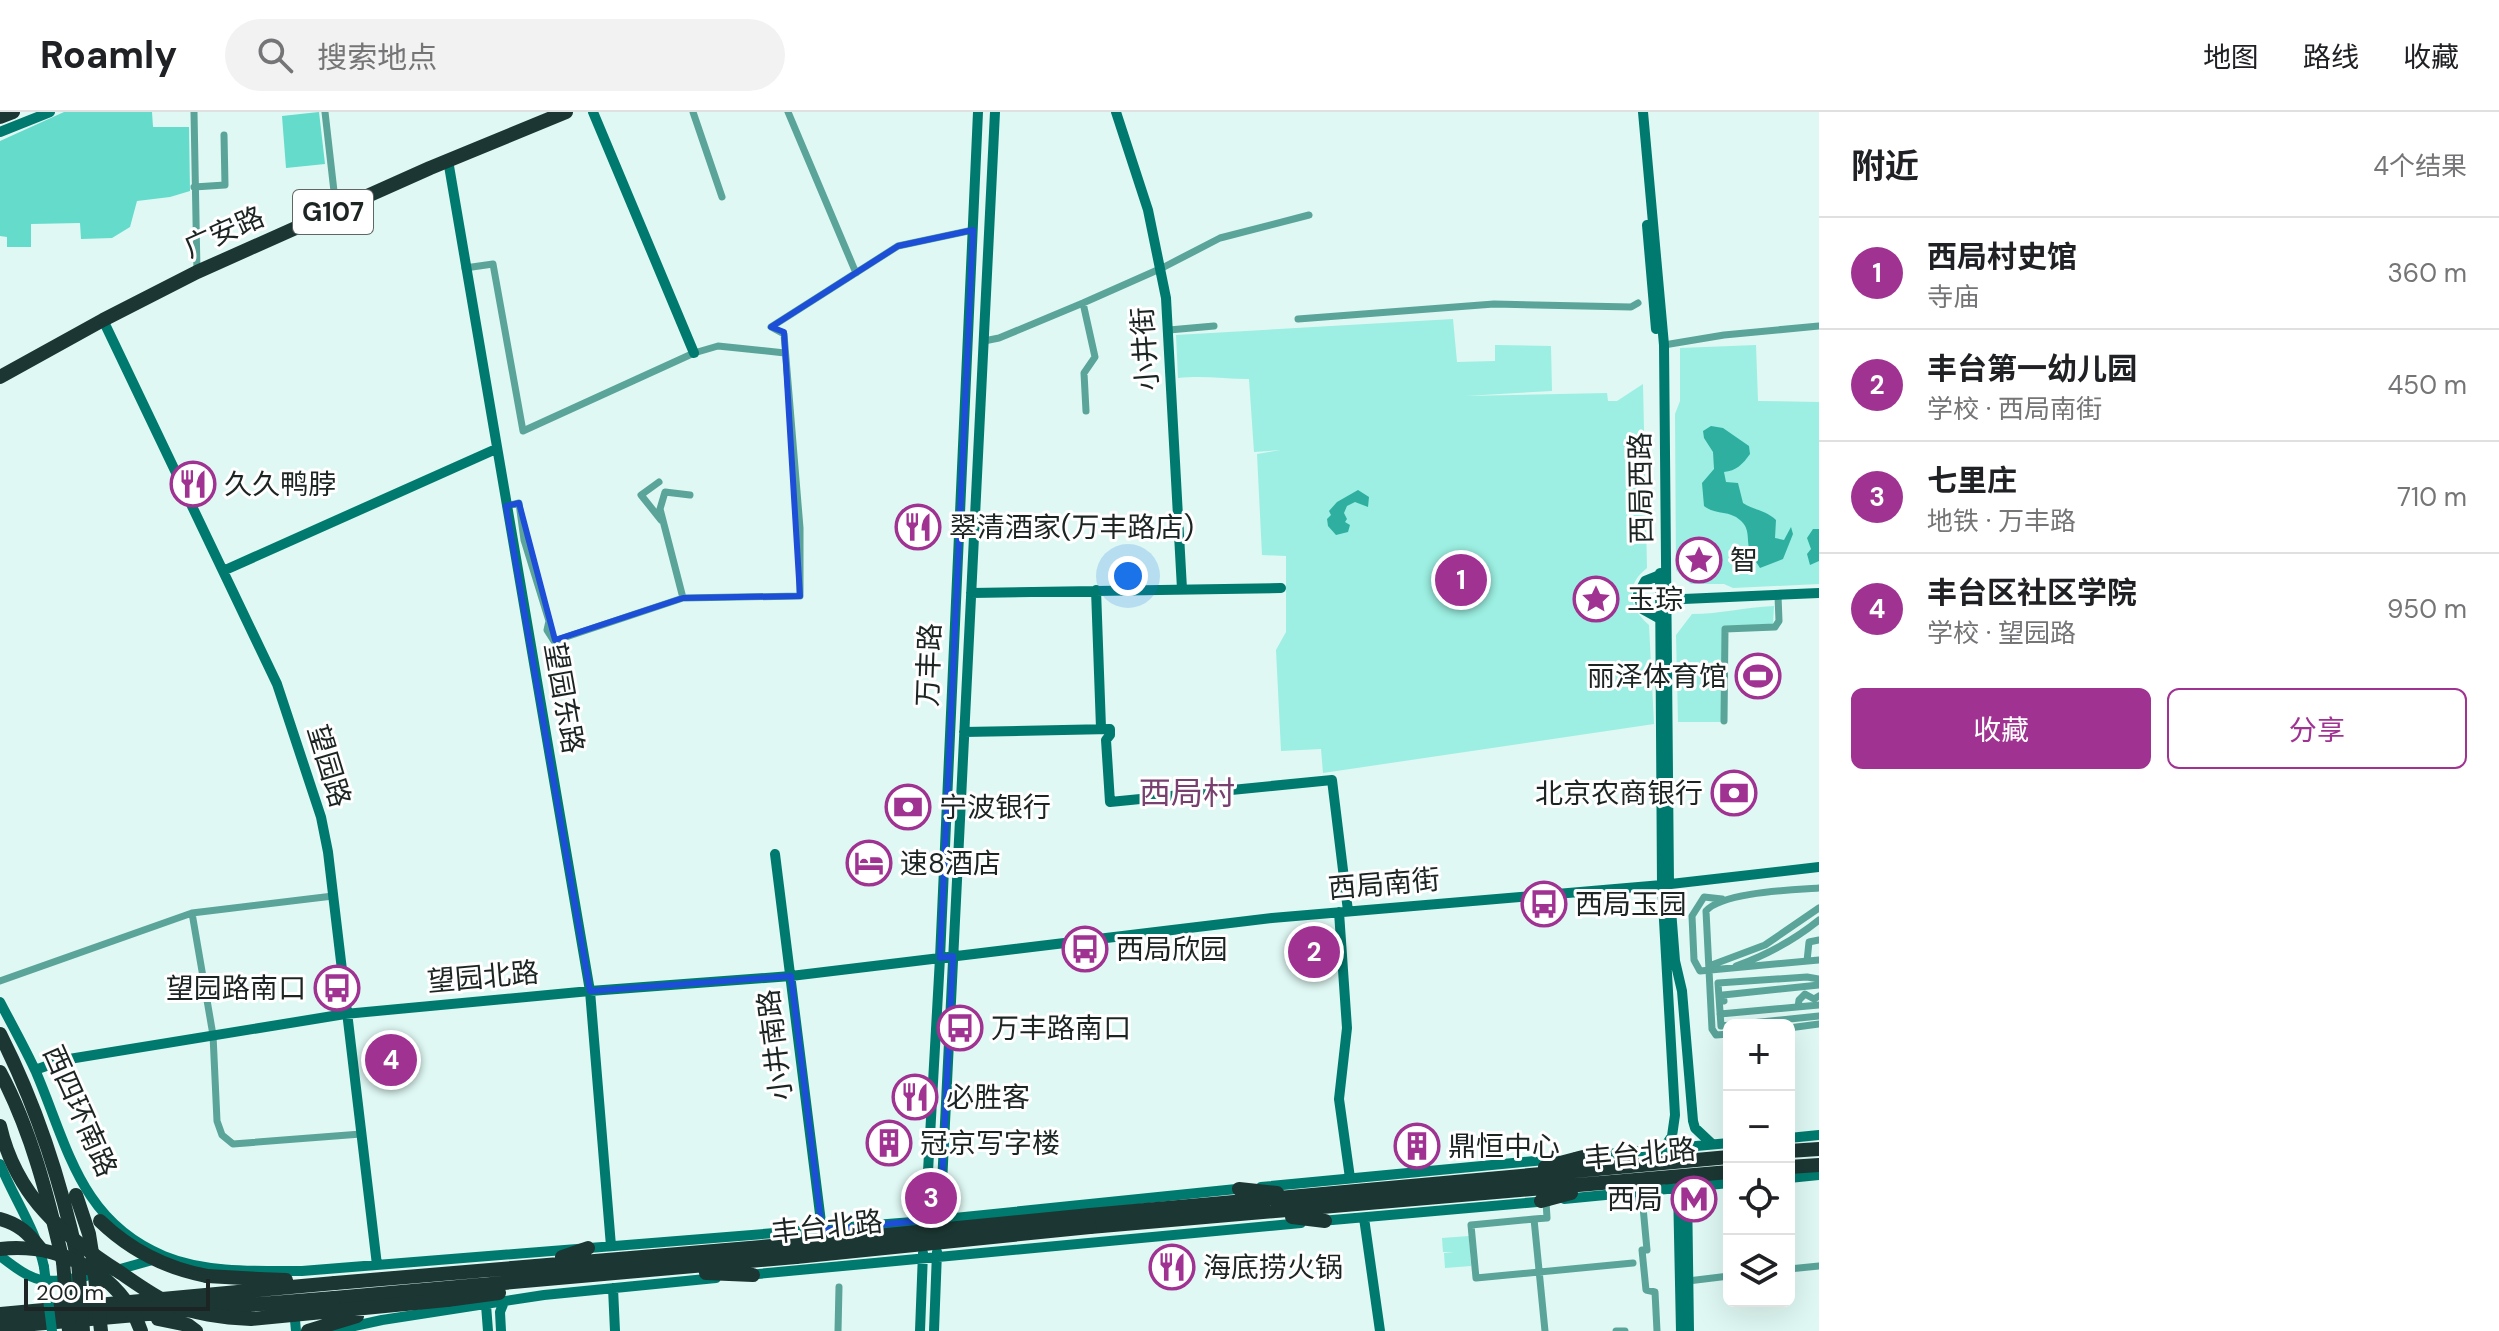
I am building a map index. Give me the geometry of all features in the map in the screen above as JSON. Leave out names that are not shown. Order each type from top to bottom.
[{"type":"highway","points":[[0,117],[13,112]]},
{"type":"highway","name":"广安路","points":[[0,377],[197,272],[448,160],[566,112]]},
{"type":"highway","name":"西四环南路","points":[[0,1034],[38,1115],[57,1173],[78,1261],[75,1322]]},
{"type":"highway","name":"西四环南路","points":[[0,1072],[27,1134],[52,1213],[78,1261]]},
{"type":"highway","points":[[0,1126],[9,1160],[41,1209],[61,1230],[113,1268],[172,1304],[212,1316],[251,1319],[447,1300],[514,1291],[559,1279]]},
{"type":"highway","points":[[1795,1151],[1819,1149]]},
{"type":"highway","points":[[1511,1177],[1583,1157]]},
{"type":"highway","name":"丰台北路","points":[[75,1322],[259,1291],[559,1279],[645,1271],[796,1250],[1723,1158]]},
{"type":"highway","points":[[1795,1167],[1819,1165]]},
{"type":"highway","points":[[57,1173],[118,1238],[138,1252],[173,1268],[259,1291],[335,1290]]},
{"type":"highway","name":"丰台北路","points":[[1090,1221],[1260,1213],[1723,1173]]},
{"type":"highway","points":[[1543,1201],[1605,1183]]},
{"type":"highway","points":[[1239,1189],[1309,1197]]},
{"type":"highway","points":[[76,1195],[89,1234],[78,1261],[101,1331]]},
{"type":"highway","points":[[1260,1213],[1325,1221]]},
{"type":"highway","points":[[0,1219],[14,1223],[29,1234],[40,1248]]},
{"type":"highway","points":[[642,1244],[666,1254]]},
{"type":"highway","points":[[540,1265],[588,1248]]},
{"type":"highway","points":[[0,1249],[45,1250],[85,1265],[118,1293],[141,1331]]},
{"type":"highway","name":"丰台北路","points":[[335,1290],[540,1265],[666,1254],[796,1250]]},
{"type":"highway","points":[[645,1271],[753,1275]]},
{"type":"highway","name":"丰台北路","points":[[75,1322],[259,1291]]},
{"type":"highway","points":[[308,1331],[378,1312],[447,1300]]},
{"type":"highway","points":[[0,1311],[35,1311],[75,1322]]},
{"type":"highway","points":[[122,1316],[171,1320],[196,1331]]},
{"type":"highway","points":[[0,1327],[75,1322]]},
{"type":"street","points":[[0,132],[50,112]]},
{"type":"street","points":[[194,112],[197,272]]},
{"type":"street","points":[[325,112],[336,211]]},
{"type":"street","points":[[593,112],[694,353]]},
{"type":"street","points":[[693,112],[722,197]]},
{"type":"street","points":[[788,112],[856,273]]},
{"type":"street","name":"万丰路","points":[[920,1331],[978,112]]},
{"type":"street","name":"万丰路","points":[[934,1331],[995,112]]},
{"type":"street","name":"小井街","points":[[1116,112],[1148,210],[1162,268],[1169,330],[1182,589]]},
{"type":"street","name":"西局西路","points":[[1636,112],[1658,346],[1660,575],[1663,600],[1660,619],[1675,1115],[1672,1136],[1664,1148]]},
{"type":"street","name":"西局西路","points":[[1643,112],[1664,345],[1666,884],[1675,961],[1682,991],[1693,1121]]},
{"type":"street","points":[[194,187],[225,185],[224,135]]},
{"type":"street","name":"望园东路","points":[[448,160],[590,991],[611,1246]]},
{"type":"street","points":[[984,341],[999,338],[1083,303],[1220,238],[1309,215]]},
{"type":"street","points":[[506,506],[519,503],[524,540],[549,621],[547,630],[554,641],[683,598],[800,596],[800,528],[784,334],[771,327],[898,246],[973,230],[977,246],[975,289],[986,288]]},
{"type":"street","points":[[465,268],[493,264],[523,431],[694,353],[718,346],[785,353]]},
{"type":"street","points":[[1083,303],[1095,357],[1084,373],[1086,411]]},
{"type":"street","points":[[1298,319],[1494,304],[1631,307],[1638,303]]},
{"type":"street","name":"望园路","points":[[103,320],[286,706],[321,817],[377,1265]]},
{"type":"street","points":[[1169,330],[1214,326]]},
{"type":"street","points":[[1664,345],[1724,335],[1819,326]]},
{"type":"street","points":[[967,335],[973,330],[980,336],[978,375],[982,397]]},
{"type":"street","points":[[223,571],[496,449]]},
{"type":"street","points":[[659,482],[641,495],[665,525]]},
{"type":"street","points":[[683,598],[660,509],[665,492],[690,495]]},
{"type":"street","points":[[1660,575],[1645,581],[1638,594],[1642,609],[1660,619]]},
{"type":"street","points":[[971,593],[1281,588]]},
{"type":"street","points":[[1096,590],[1101,728]]},
{"type":"street","points":[[1663,600],[1819,593]]},
{"type":"street","points":[[1724,721],[1725,629],[1775,627],[1779,621],[1778,596]]},
{"type":"street","points":[[964,732],[1110,729],[1106,740],[1110,802],[1332,780],[1344,912],[1347,1028],[1339,1099],[1350,1178]]},
{"type":"street","name":"小井南路","points":[[775,854],[822,1230]]},
{"type":"street","name":"西局南街","points":[[940,958],[1344,912],[1666,884],[1819,867]]},
{"type":"street","points":[[1723,1034],[1713,1033],[1706,911],[1715,903],[1750,894],[1819,888]]},
{"type":"street","points":[[0,981],[192,913],[333,896]]},
{"type":"street","points":[[1727,901],[1704,897],[1692,916],[1696,969],[1722,971],[1815,961],[1809,942],[1819,940]]},
{"type":"street","points":[[1709,969],[1765,945],[1819,908]]},
{"type":"street","points":[[192,913],[213,1035],[217,1121],[222,1135],[233,1144],[361,1134]]},
{"type":"street","points":[[1722,971],[1768,955],[1819,920]]},
{"type":"street","name":"望园北路","points":[[35,1070],[63,1060],[345,1014],[791,976],[940,958]]},
{"type":"street","points":[[1722,1014],[1718,983],[1807,977],[1819,982]]},
{"type":"street","points":[[1723,1026],[1723,995],[1819,982]]},
{"type":"street","points":[[1798,1007],[1799,1000],[1805,994],[1814,999],[1819,996]]},
{"type":"street","name":"西四环南路","points":[[0,1002],[35,1070],[77,1175],[92,1202],[116,1227],[165,1256]]},
{"type":"street","points":[[1722,1014],[1819,1005]]},
{"type":"street","points":[[1794,1019],[1819,1016]]},
{"type":"street","points":[[1795,1027],[1819,1024]]},
{"type":"street","points":[[1675,1115],[1681,1127],[1693,1121],[1695,1128],[1712,1144]]},
{"type":"street","points":[[1795,1137],[1819,1135]]},
{"type":"street","name":"丰台北路","points":[[165,1256],[201,1265],[302,1271],[925,1221],[1723,1143]]},
{"type":"street","points":[[0,1164],[40,1248],[52,1331]]},
{"type":"street","points":[[1795,1177],[1819,1175]]},
{"type":"street","name":"丰台北路","points":[[332,1331],[382,1320],[613,1288],[1723,1184]]},
{"type":"street","points":[[1681,1331],[1678,1208],[1682,1187]]},
{"type":"street","points":[[1682,1187],[1687,1251]]},
{"type":"street","points":[[1633,1192],[1635,1208],[1643,1207],[1647,1250],[1642,1250],[1646,1290],[1655,1292],[1657,1331]]},
{"type":"street","points":[[1543,1201],[1547,1218],[1471,1225],[1476,1278],[1633,1263]]},
{"type":"street","points":[[1678,1208],[1685,1208],[1689,1331]]},
{"type":"street","points":[[1364,1218],[1380,1331]]},
{"type":"street","points":[[1534,1219],[1545,1331]]},
{"type":"street","points":[[849,1265],[864,1258],[873,1245],[873,1240],[862,1226]]},
{"type":"street","points":[[0,1256],[26,1276],[41,1282],[107,1272],[165,1256]]},
{"type":"street","points":[[1795,1268],[1819,1266]]},
{"type":"street","points":[[290,1271],[296,1331]]},
{"type":"street","points":[[302,1271],[305,1316],[313,1326],[324,1331]]},
{"type":"street","points":[[1688,1281],[1723,1277]]},
{"type":"street","points":[[838,1331],[839,1287]]},
{"type":"street","points":[[613,1288],[615,1331]]},
{"type":"street","points":[[501,1331],[500,1312],[504,1302]]},
{"type":"street","points":[[486,1305],[488,1331]]},
{"type":"street","points":[[1616,1331],[1625,1331]]},
{"type":"highlighted area","points":[[973,230],[940,958],[953,956],[940,1219],[822,1230],[791,976],[590,991],[506,506],[519,503],[555,640],[683,598],[800,596],[784,332],[771,327],[898,246]]},
{"type":"shaded area","points":[[64,112],[152,112],[153,127],[189,127],[190,191],[137,201],[130,227],[112,238],[81,239],[80,223],[31,224],[31,247],[7,247],[7,237],[0,236],[0,141]]},
{"type":"shaded area","points":[[319,112],[325,164],[286,168],[282,116]]},
{"type":"shaded area","points":[[1453,319],[1457,362],[1495,361],[1495,345],[1551,346],[1552,391],[1465,396],[1607,393],[1608,401],[1617,401],[1643,384],[1647,568],[1635,582],[1632,597],[1637,611],[1649,625],[1654,724],[1323,773],[1321,749],[1281,751],[1276,650],[1286,632],[1286,556],[1262,555],[1257,454],[1281,450],[1254,452],[1249,379],[1178,378],[1176,335]]},
{"type":"shaded area","points":[[1756,345],[1758,401],[1819,402],[1819,584],[1733,588],[1724,584],[1691,584],[1676,570],[1675,414],[1680,401],[1680,348]]},
{"type":"shaded area","points":[[1711,426],[1723,428],[1749,446],[1750,454],[1742,464],[1724,472],[1726,482],[1738,483],[1743,503],[1776,520],[1775,538],[1784,540],[1791,527],[1793,534],[1783,559],[1760,568],[1750,551],[1743,523],[1736,517],[1704,506],[1702,483],[1714,469],[1713,452],[1703,431]]},
{"type":"shaded area","points":[[1358,490],[1369,497],[1368,507],[1355,502],[1347,506],[1344,513],[1345,522],[1350,525],[1348,532],[1336,535],[1328,526],[1329,511],[1337,502]]},
{"type":"shaded area","points":[[1813,529],[1819,529],[1819,561],[1810,565],[1807,554],[1811,549],[1807,538]]},
{"type":"shaded area","points":[[1774,606],[1773,625],[1723,626],[1721,722],[1678,722],[1676,635],[1692,614]]},
{"type":"shaded area","points":[[1469,1236],[1471,1266],[1445,1268],[1444,1253],[1454,1252],[1443,1252],[1442,1238]]},
{"type":"place","name":"久久鸭脖","points":[[193,484]]},
{"type":"place","name":"翠清酒家(万丰路店)","points":[[918,527]]},
{"type":"place","name":"智","points":[[1699,560]]},
{"type":"place","name":"西局村史馆","points":[[1461,580]]},
{"type":"place","name":"玉琮","points":[[1596,599]]},
{"type":"place","name":"丽泽体育馆","points":[[1758,676]]},
{"type":"place","name":"北京农商银行","points":[[1734,793]]},
{"type":"place","name":"宁波银行","points":[[908,807]]},
{"type":"place","name":"速8酒店","points":[[869,863]]},
{"type":"place","name":"西局玉园","points":[[1544,904]]},
{"type":"place","name":"西局欣园","points":[[1085,949]]},
{"type":"place","name":"丰台第一幼儿园","points":[[1314,952]]},
{"type":"place","name":"望园路南口","points":[[337,988]]},
{"type":"place","name":"万丰路南口","points":[[960,1028]]},
{"type":"place","name":"丰台区社区学院","points":[[391,1060]]},
{"type":"place","name":"必胜客","points":[[915,1097]]},
{"type":"place","name":"冠京写字楼","points":[[889,1143]]},
{"type":"place","name":"鼎恒中心","points":[[1417,1146]]},
{"type":"place","name":"七里庄","points":[[931,1198]]},
{"type":"place","name":"西局","points":[[1694,1199]]},
{"type":"place","name":"海底捞火锅","points":[[1172,1267]]},
{"type":"district","name":"西局村","points":[[1187,793]]}]
